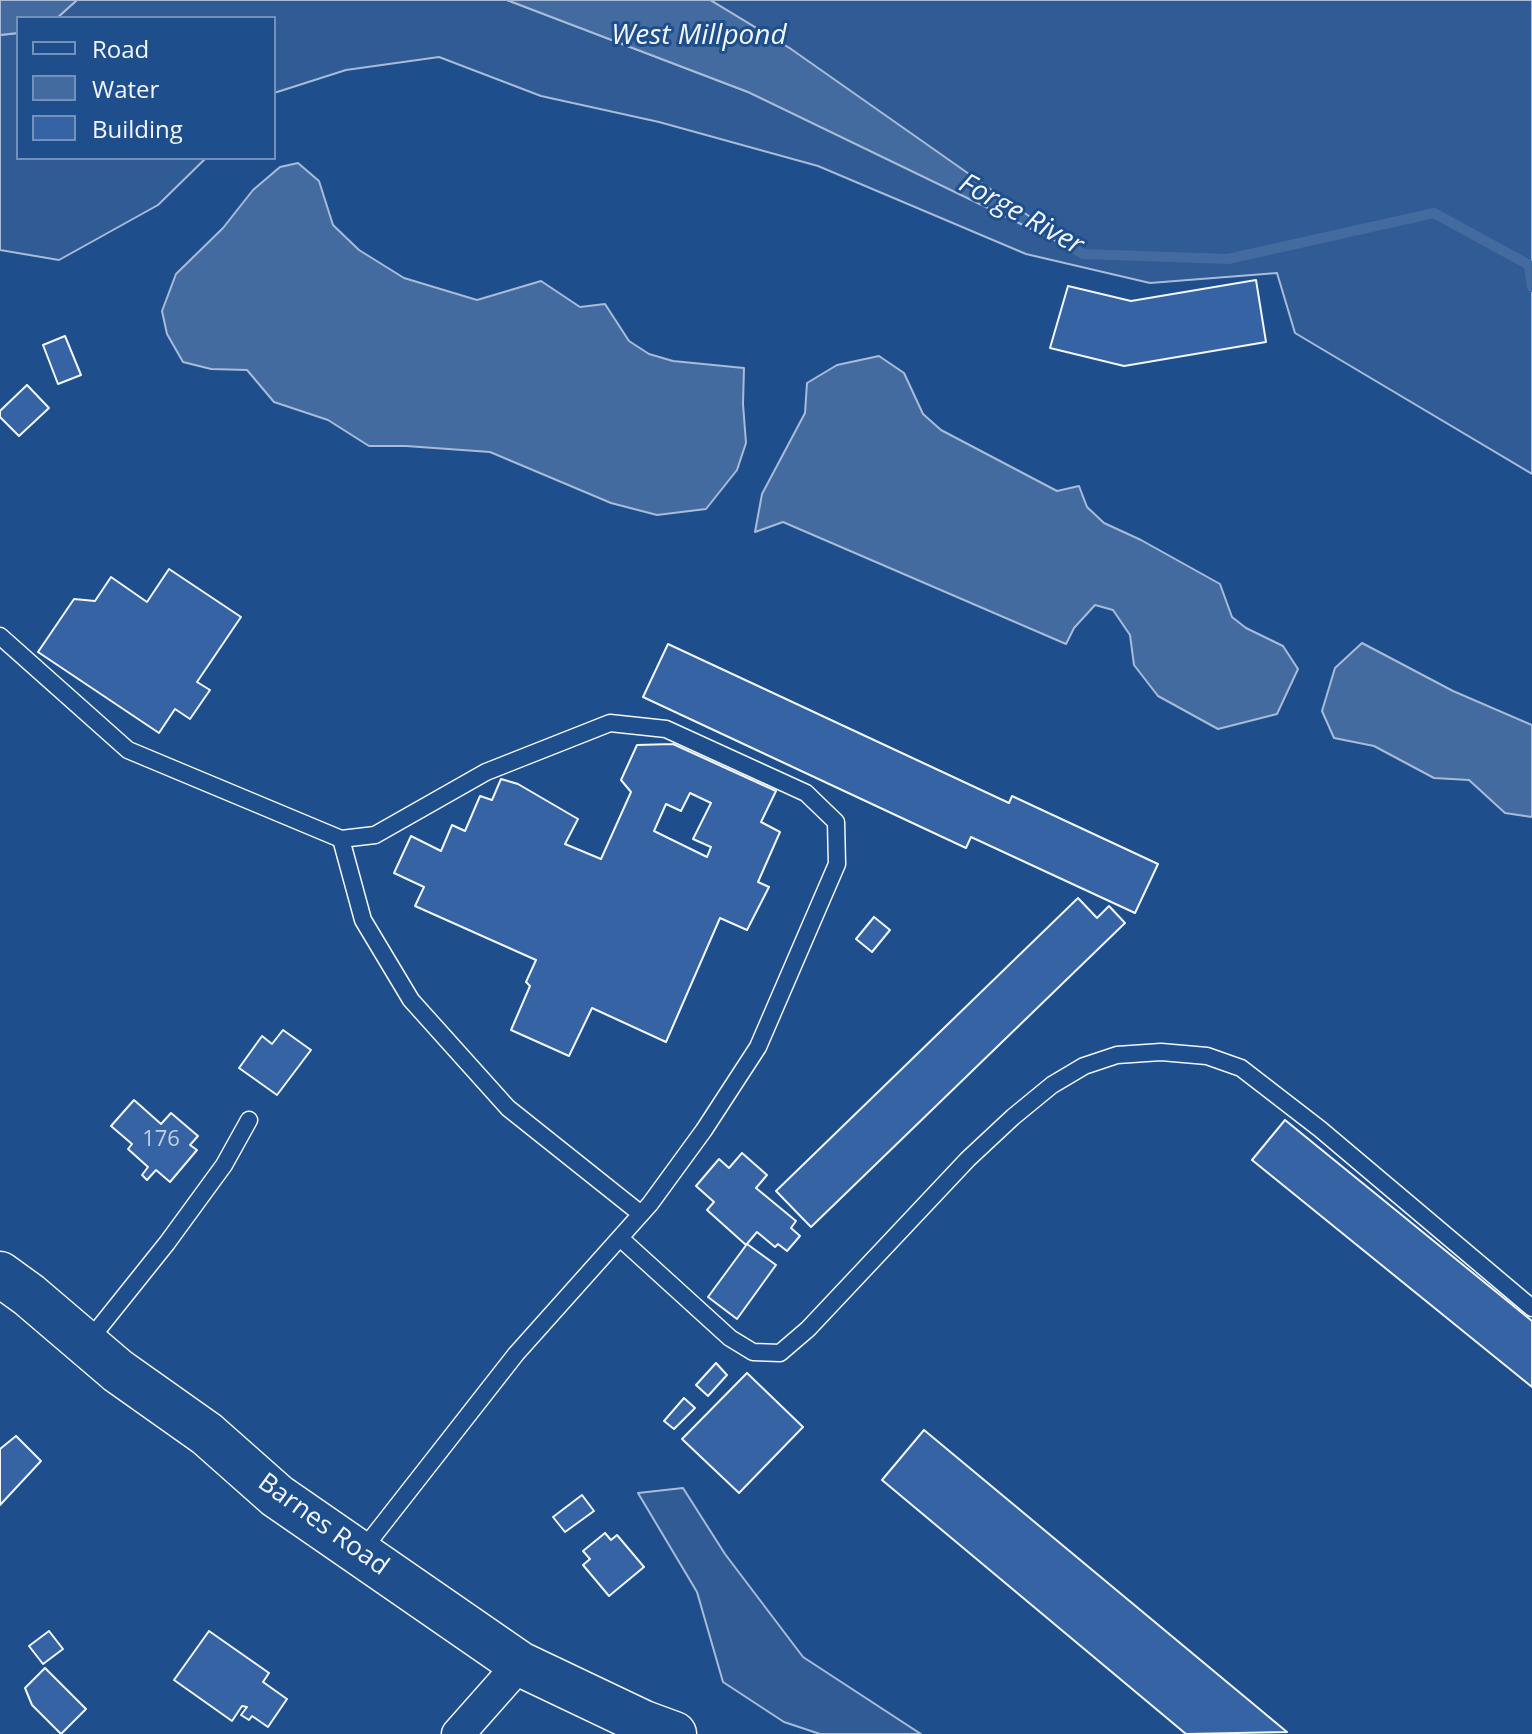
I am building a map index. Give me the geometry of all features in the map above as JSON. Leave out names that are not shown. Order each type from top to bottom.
[{"type":"street","name":"Barnes Road","points":[[0,1274],[118,1371],[207,1434],[277,1496],[520,1664],[644,1723],[674,1734]]},
{"type":"street","points":[[458,1734],[520,1664]]},
{"type":"lane","points":[[0,636],[128,750],[341,839],[375,835],[486,772],[610,723],[666,729],[806,793],[836,822],[837,864],[758,1047],[704,1130],[641,1214],[516,1354],[360,1553]]},
{"type":"lane","points":[[341,839],[363,920],[411,1000],[508,1108],[641,1214]]},
{"type":"lane","points":[[620,1238],[730,1338],[753,1352],[780,1353],[808,1329],[968,1159],[1052,1085],[1084,1066],[1117,1055],[1161,1052],[1207,1056],[1241,1068],[1320,1129],[1532,1308]]},
{"type":"lane","points":[[86,1344],[224,1165],[249,1120]]},
{"type":"shaded area","points":[[77,0],[507,0],[748,92],[791,49],[710,0],[1532,0],[1532,474],[1295,333],[1277,273],[1150,283],[1026,254],[818,166],[659,122],[541,96],[439,57],[346,70],[276,92],[276,16],[59,16]]},
{"type":"shaded area","points":[[16,33],[16,160],[204,160],[158,205],[59,260],[0,250],[0,35]]},
{"type":"shaded area","points":[[683,1488],[725,1554],[803,1657],[921,1734],[820,1734],[784,1722],[723,1682],[697,1592],[638,1493]]},
{"type":"water","points":[[0,0],[77,0],[59,16],[16,16],[16,33],[0,35]]},
{"type":"water","name":"West Millpond","points":[[507,0],[710,0],[791,49],[1083,254],[748,92]]},
{"type":"water","points":[[298,163],[319,181],[333,225],[359,250],[404,278],[477,300],[541,281],[580,307],[605,304],[629,341],[649,354],[673,361],[744,368],[746,443],[737,470],[706,509],[657,515],[611,503],[490,452],[369,446],[328,420],[274,402],[247,370],[211,369],[183,362],[167,334],[162,311],[176,274],[223,228],[253,190],[280,167]]},
{"type":"water","points":[[879,356],[904,373],[923,414],[941,430],[1057,491],[1079,486],[1087,507],[1104,523],[1220,584],[1232,617],[1246,628],[1283,646],[1298,669],[1277,714],[1218,729],[1158,696],[1134,665],[1130,635],[1113,610],[1095,605],[1074,628],[1066,644],[783,522],[755,532],[762,494],[805,413],[807,383],[837,365]]},
{"type":"water","points":[[1362,643],[1453,691],[1532,725],[1532,817],[1505,813],[1469,780],[1434,778],[1374,746],[1334,738],[1322,711],[1335,668]]},
{"type":"building","points":[[1256,280],[1266,342],[1124,366],[1050,348],[1068,286],[1131,301]]},
{"type":"building","points":[[65,336],[81,375],[58,384],[43,345]]},
{"type":"building","points":[[27,385],[49,408],[19,436],[0,417],[0,411]]},
{"type":"building","points":[[169,569],[241,617],[197,682],[210,690],[190,719],[175,709],[159,733],[38,652],[74,599],[95,601],[111,577],[147,602]]},
{"type":"building","points":[[668,644],[1009,803],[1012,796],[1158,864],[1135,913],[971,837],[966,848],[643,697]]},
{"type":"building","points":[[673,744],[776,791],[761,822],[780,832],[758,882],[769,887],[747,930],[720,918],[666,1042],[592,1008],[569,1056],[511,1030],[530,986],[526,982],[536,960],[415,906],[424,887],[394,873],[411,836],[441,851],[452,825],[465,831],[480,796],[492,800],[501,779],[518,784],[578,819],[565,844],[601,859],[631,792],[621,780],[637,745]],"holes":[[[690,793],[711,803],[693,839],[711,847],[707,857],[654,831],[666,804],[681,811]]]},
{"type":"building","points":[[1078,898],[1097,918],[1109,906],[1125,923],[811,1227],[776,1191]]},
{"type":"building","points":[[874,917],[890,930],[872,952],[856,939]]},
{"type":"building","points":[[283,1030],[311,1050],[277,1095],[239,1068],[262,1036],[272,1044]]},
{"type":"building","points":[[134,1100],[161,1124],[171,1113],[198,1136],[190,1145],[197,1150],[170,1182],[156,1170],[147,1180],[142,1175],[148,1167],[128,1149],[132,1144],[111,1126]]},
{"type":"building","points":[[1285,1120],[1532,1321],[1532,1387],[1252,1160]]},
{"type":"building","points":[[742,1153],[767,1175],[756,1188],[796,1221],[791,1228],[800,1236],[787,1251],[778,1244],[775,1247],[757,1232],[746,1245],[707,1210],[714,1202],[696,1186],[719,1159],[729,1168]]},
{"type":"building","points":[[747,1244],[776,1265],[737,1319],[708,1297]]},
{"type":"building","points":[[716,1363],[727,1375],[708,1396],[696,1385]]},
{"type":"building","points":[[747,1373],[803,1427],[739,1493],[682,1439]]},
{"type":"building","points":[[684,1398],[695,1408],[674,1429],[664,1421]]},
{"type":"building","points":[[924,1430],[1287,1732],[1186,1734],[882,1480]]},
{"type":"building","points":[[16,1436],[41,1461],[0,1505],[0,1449]]},
{"type":"building","points":[[582,1495],[594,1511],[565,1532],[553,1517]]},
{"type":"building","points":[[605,1533],[611,1540],[617,1535],[644,1567],[609,1596],[583,1565],[590,1559],[583,1551]]},
{"type":"building","points":[[49,1631],[63,1649],[43,1664],[29,1646]]},
{"type":"building","points":[[209,1631],[269,1673],[263,1682],[287,1699],[268,1727],[252,1716],[249,1720],[241,1715],[247,1707],[242,1706],[232,1721],[174,1680]]},
{"type":"building","points":[[45,1668],[86,1709],[61,1734],[32,1705],[25,1688]]},
{"type":"waterway","name":"Forge River","points":[[1073,248],[1083,254],[1228,259],[1434,213],[1529,265],[1532,287]]}]
